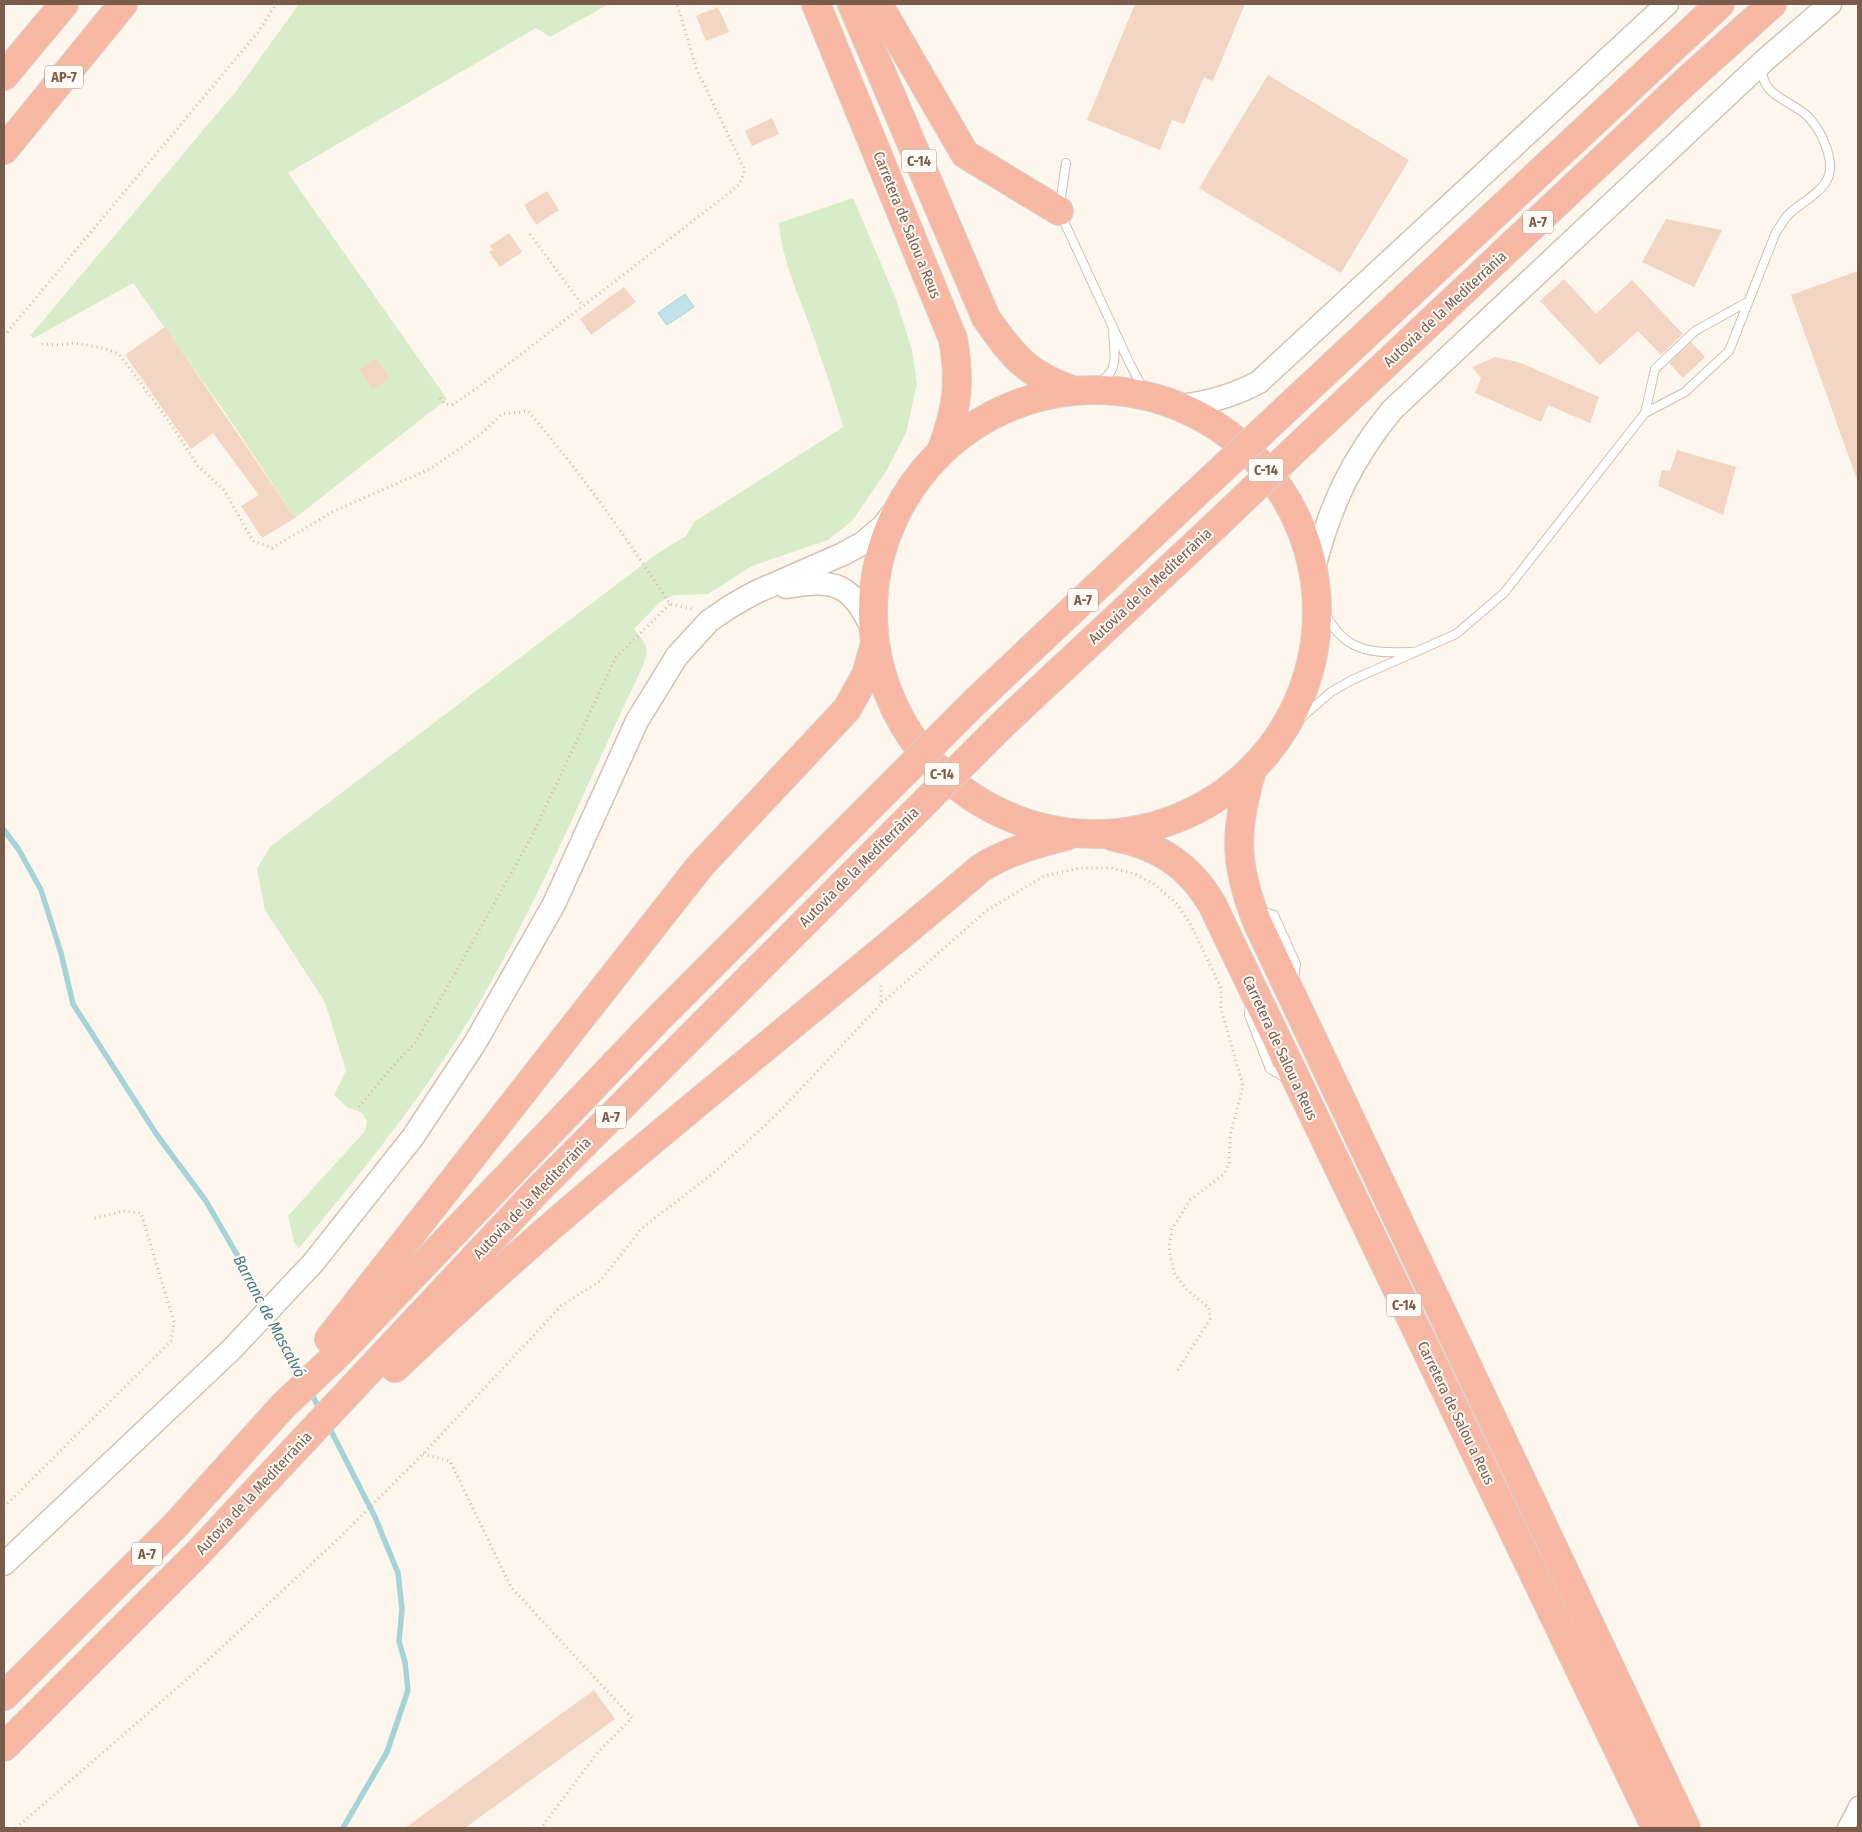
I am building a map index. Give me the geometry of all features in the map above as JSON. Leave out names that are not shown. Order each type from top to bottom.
[{"type":"highway","points":[[4,76],[64,4]]},
{"type":"highway","name":"AP-7","points":[[4,150],[124,4]]},
{"type":"highway","name":"Carretera de Salou a Reus","points":[[816,4],[953,339],[957,364],[957,396],[954,418],[941,452]]},
{"type":"highway","name":"C-14","points":[[852,4],[986,318],[1005,346],[1027,369],[1052,383],[1080,390],[1134,393],[1169,403],[1207,420],[1233,438],[1256,459],[1276,482],[1293,509],[1305,537],[1314,568],[1318,600],[1317,636],[1310,671],[1298,705],[1280,736],[1252,770],[1231,788],[1182,817],[1128,832],[1074,834],[1037,827],[1003,815],[970,797],[941,774],[917,746],[897,715],[883,681],[874,638],[873,597],[877,564],[887,532],[902,502],[920,475],[941,452],[970,428],[1003,410],[1038,398],[1080,390]]},
{"type":"highway","points":[[878,4],[965,154],[1059,211]]},
{"type":"highway","name":"A-7","points":[[4,1696],[174,1527],[335,1345],[977,700],[1720,4]]},
{"type":"highway","name":"Autovia de la Mediterrània","points":[[4,1747],[198,1553],[292,1453],[326,1421],[537,1191],[1003,724],[1683,84],[1772,4]]},
{"type":"highway","points":[[335,1345],[700,866],[847,709],[866,675],[874,638]]},
{"type":"highway","name":"C-14","points":[[1252,770],[1240,813],[1238,835],[1243,880],[1251,907],[1686,1828]]},
{"type":"highway","points":[[326,1421],[384,1379],[461,1305],[652,1140],[881,954],[987,864],[1018,850],[1074,834]]},
{"type":"highway","name":"Carretera de Salou a Reus","points":[[1100,834],[1137,843],[1162,852],[1189,872],[1202,886],[1656,1828]]},
{"type":"street","points":[[1169,403],[1215,400],[1238,393],[1259,382],[1667,4]]},
{"type":"street","points":[[1314,568],[1324,526],[1338,492],[1361,451],[1392,410],[1764,60],[1830,4]]},
{"type":"street","points":[[4,1564],[231,1350],[313,1263],[413,1137],[475,1043],[554,904],[637,721],[677,656],[709,621],[756,592],[843,554],[863,543],[882,526],[902,502]]},
{"type":"street","points":[[756,592],[812,582],[828,583],[852,596],[874,638]]},
{"type":"street","points":[[1846,1828],[1858,1805]]},
{"type":"lane","points":[[1280,736],[1331,692],[1456,634],[1504,593],[1645,413],[1685,392],[1729,351],[1776,232],[1787,216],[1826,182],[1831,170],[1829,156],[1811,120],[1776,97],[1767,85],[1763,72],[1764,60]]},
{"type":"lane","points":[[1066,164],[1059,211],[1141,385],[1169,403]]},
{"type":"lane","points":[[1645,413],[1655,370],[1695,331],[1749,301]]},
{"type":"lane","points":[[1080,390],[1110,376],[1115,366],[1112,322]]},
{"type":"lane","points":[[1318,600],[1333,628],[1344,639],[1361,648],[1378,653],[1415,652]]},
{"type":"path","points":[[4,336],[259,31],[276,4]]},
{"type":"path","points":[[440,398],[445,404],[452,405],[739,185],[745,170],[697,70],[677,4]]},
{"type":"path","points":[[530,234],[583,306]]},
{"type":"path","points":[[42,344],[59,346],[74,343],[103,348],[119,354],[171,424],[198,466],[224,490],[252,541],[272,548],[334,511],[430,469],[481,434],[502,414],[528,411],[559,448],[607,512],[670,604],[692,609],[709,621]]},
{"type":"path","points":[[359,1107],[415,1043],[444,993],[532,836],[616,657],[670,604]]},
{"type":"path","points":[[16,1828],[192,1675],[337,1540],[422,1454],[561,1306],[600,1281],[642,1228],[711,1174],[774,1118],[881,1004],[986,911],[1044,876],[1080,868],[1111,868],[1135,874],[1148,881],[1177,904],[1191,925],[1221,988],[1221,1008],[1243,1086],[1230,1136],[1229,1164],[1224,1174],[1190,1200],[1172,1229],[1169,1247],[1174,1273],[1186,1290],[1209,1308],[1210,1320],[1176,1373]]},
{"type":"path","points":[[881,954],[881,1004]]},
{"type":"path","points":[[4,1507],[171,1341],[174,1322],[141,1213],[123,1211],[92,1219]]},
{"type":"path","points":[[422,1454],[450,1461],[511,1586],[632,1718],[598,1752],[541,1828]]},
{"type":"green space","points":[[299,4],[609,4],[550,37],[536,28],[288,173],[447,399],[295,518],[231,421],[133,283],[34,338],[30,336],[237,90]]},
{"type":"green space","points":[[853,198],[896,299],[912,350],[917,384],[906,433],[885,473],[852,521],[828,540],[752,566],[708,594],[674,595],[660,602],[634,629],[646,648],[646,657],[641,670],[548,872],[508,952],[466,1025],[422,1091],[350,1186],[299,1248],[294,1242],[288,1216],[365,1131],[367,1121],[362,1113],[347,1107],[334,1095],[346,1071],[325,1002],[265,910],[257,869],[270,847],[658,553],[686,536],[694,522],[843,427],[822,361],[786,261],[779,223]]},
{"type":"water","points":[[685,294],[694,307],[667,325],[658,313]]},
{"type":"building","points":[[1135,4],[1245,4],[1213,81],[1204,77],[1184,124],[1172,120],[1160,150],[1087,120]]},
{"type":"building","points":[[718,7],[729,32],[706,41],[696,16]]},
{"type":"building","points":[[1268,75],[1409,160],[1341,273],[1199,188]]},
{"type":"building","points":[[772,118],[779,134],[752,146],[745,131]]},
{"type":"building","points":[[547,191],[559,210],[536,225],[524,205]]},
{"type":"building","points":[[1666,219],[1722,230],[1694,287],[1642,262]]},
{"type":"building","points":[[509,233],[522,252],[500,267],[489,252],[493,250],[490,246]]},
{"type":"building","points":[[1858,271],[1858,477],[1856,477],[1791,295]]},
{"type":"building","points":[[1564,279],[1596,314],[1632,280],[1683,334],[1661,355],[1638,331],[1600,365],[1540,301]]},
{"type":"building","points":[[624,287],[636,302],[591,335],[580,319]]},
{"type":"building","points":[[165,327],[295,518],[262,538],[241,506],[259,495],[213,433],[191,449],[125,355]]},
{"type":"building","points":[[1691,342],[1705,357],[1683,378],[1669,363]]},
{"type":"building","points":[[1495,357],[1518,362],[1599,397],[1590,423],[1548,405],[1541,422],[1475,393],[1481,378],[1472,367]]},
{"type":"building","points":[[376,358],[390,378],[373,390],[359,369]]},
{"type":"building","points":[[1677,450],[1736,467],[1723,515],[1658,486],[1662,470],[1670,471]]},
{"type":"building","points":[[594,1690],[615,1719],[465,1828],[405,1828]]},
{"type":"waterway","name":"Barranc de Mascalvó","points":[[4,830],[19,850],[41,890],[61,953],[73,1004],[157,1135],[206,1201],[266,1305]]},
{"type":"waterway","name":"Barranc de Mascalvó","points":[[271,1316],[303,1376]]},
{"type":"waterway","name":"Barranc de Mascalvó","points":[[310,1391],[321,1412]]},
{"type":"waterway","name":"Barranc de Mascalvó","points":[[328,1425],[375,1517],[398,1573],[402,1609],[399,1641],[405,1662],[408,1690],[387,1752],[343,1828]]}]
